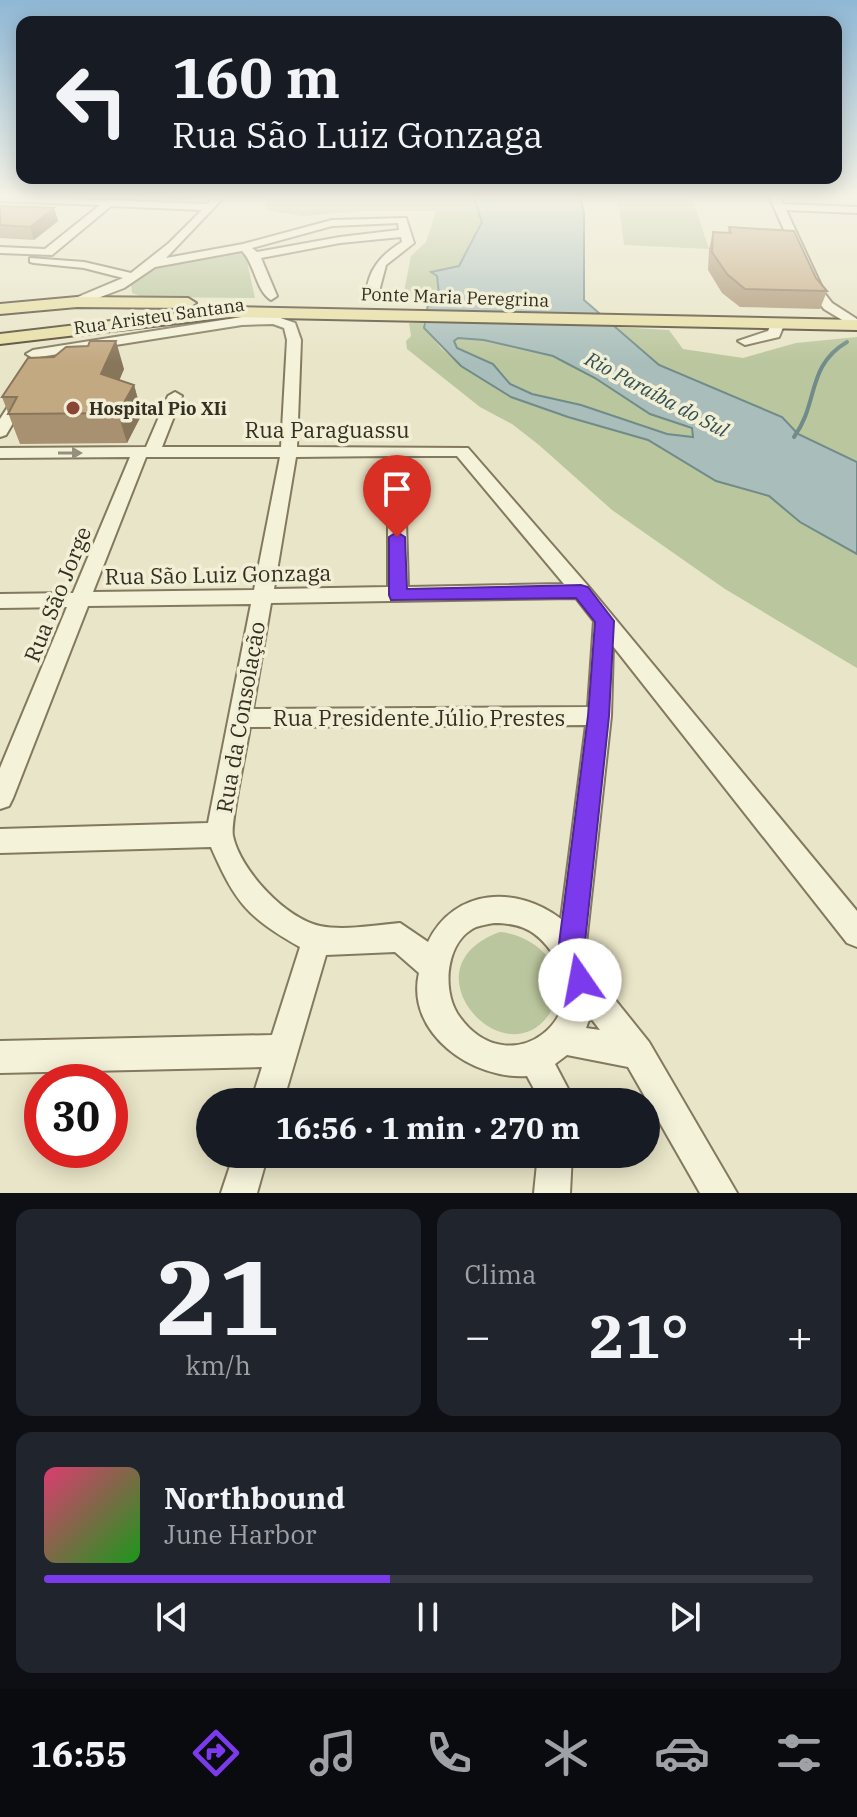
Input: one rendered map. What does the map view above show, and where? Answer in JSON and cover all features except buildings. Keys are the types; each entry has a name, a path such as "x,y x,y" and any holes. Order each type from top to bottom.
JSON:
{"main road":[{"path":"0,309 77,302 138,303 290,315"},
{"path":"35,305 5,324 2,339 53,335 98,336 144,318 147,309 138,303"},
{"name":"Ponte Maria Peregrina","path":"290,315 313,306 622,317"},
{"path":"130,325 230,312 290,315"},
{"name":"Ponte Maria Peregrina","path":"290,315 622,317 656,313 851,313"},
{"path":"622,317 777,325 857,325"}],"street":[{"path":"27,252 50,252"},
{"path":"77,302 110,292 167,252"},
{"path":"250,252 271,296"},
{"path":"151,264 256,252"},
{"path":"372,295 372,282 389,252"},
{"path":"800,252 819,295 851,313 857,325"},
{"path":"0,258 44,261 39,265 42,269 115,271 129,280"},
{"path":"129,280 123,291 138,303"},
{"name":"Rua Aristeu Santana","path":"33,368 98,336 275,320 290,315"},
{"name":"Rua da Consolação","path":"290,315 294,340 289,451 219,835 239,880 272,916 316,940 364,941 446,936"},
{"path":"745,341 774,334 777,325"},
{"path":"0,432 33,368 34,343 53,335"},
{"name":"Rua São Jorge","path":"0,798 80,601 175,396"},
{"path":"396,451 398,595"},
{"name":"Rua Paraguassu","path":"0,453 462,451 581,591"},
{"path":"581,591 857,933"},
{"name":"Rua São Luiz Gonzaga","path":"0,601 581,591"},
{"path":"604,621 599,716 576,966 577,1014 563,1039 535,1059 505,1063 471,1052 446,1028 433,995 433,965 446,936 466,918 494,909 521,911 550,926 576,966 638,1053 719,1193"},
{"name":"Rua Presidente Júlio Prestes","path":"240,718 599,716"},
{"path":"0,841 219,835"},
{"path":"400,937 433,965"},
{"path":"271,1088 316,940"},
{"path":"563,1039 638,1053"},
{"path":"0,1057 283,1051"},
{"path":"535,1059 551,1088"},
{"path":"239,1193 247,1168"},
{"path":"552,1193 554,1168"}],"green space":[{"path":"238,252 246,257 255,298 143,297 132,293 131,283 153,266"},
{"path":"416,252 466,252 459,266 432,272 437,276 438,289 428,304 402,302 411,256"},
{"path":"423,322 424,328 441,348 461,366 511,397 648,440 716,481 769,496 800,522 857,554 857,668 725,589 612,510 539,445 512,424 480,407 407,349 406,341 411,336 409,323"},
{"path":"615,327 669,330 683,349 743,358 796,343 857,337 857,462 798,434 782,417 659,365"},
{"path":"454,340 484,340 553,356 595,378 650,414 692,428 693,437 667,434 581,405 532,394 510,384 501,372 483,359 457,348"},
{"path":"500,932 538,947 555,968 558,994 553,1008 534,1029 512,1034 491,1028 472,1013 461,992 460,970 472,949"}],"water":[{"name":"Rio Paraíba do Sul","path":"466,252 584,252 584,300 659,365 782,417 798,434 857,462 857,554 800,522 769,496 716,481 648,440 511,397 461,366 424,328 428,304 439,294 437,276 431,272 459,266","holes":["458,338 484,340 553,356 595,378 650,414 692,428 693,437 667,434 581,405 532,394 510,384 493,364 457,348 454,341"]}],"waterway":[{"path":"794,437 802,424 825,362 847,342"}],"place":[{"name":"Hospital Pio XIi","path":"73,408"}],"route":[{"path":"397,537 398,595 581,591 604,621 599,716 571,952 580,980"}]}
